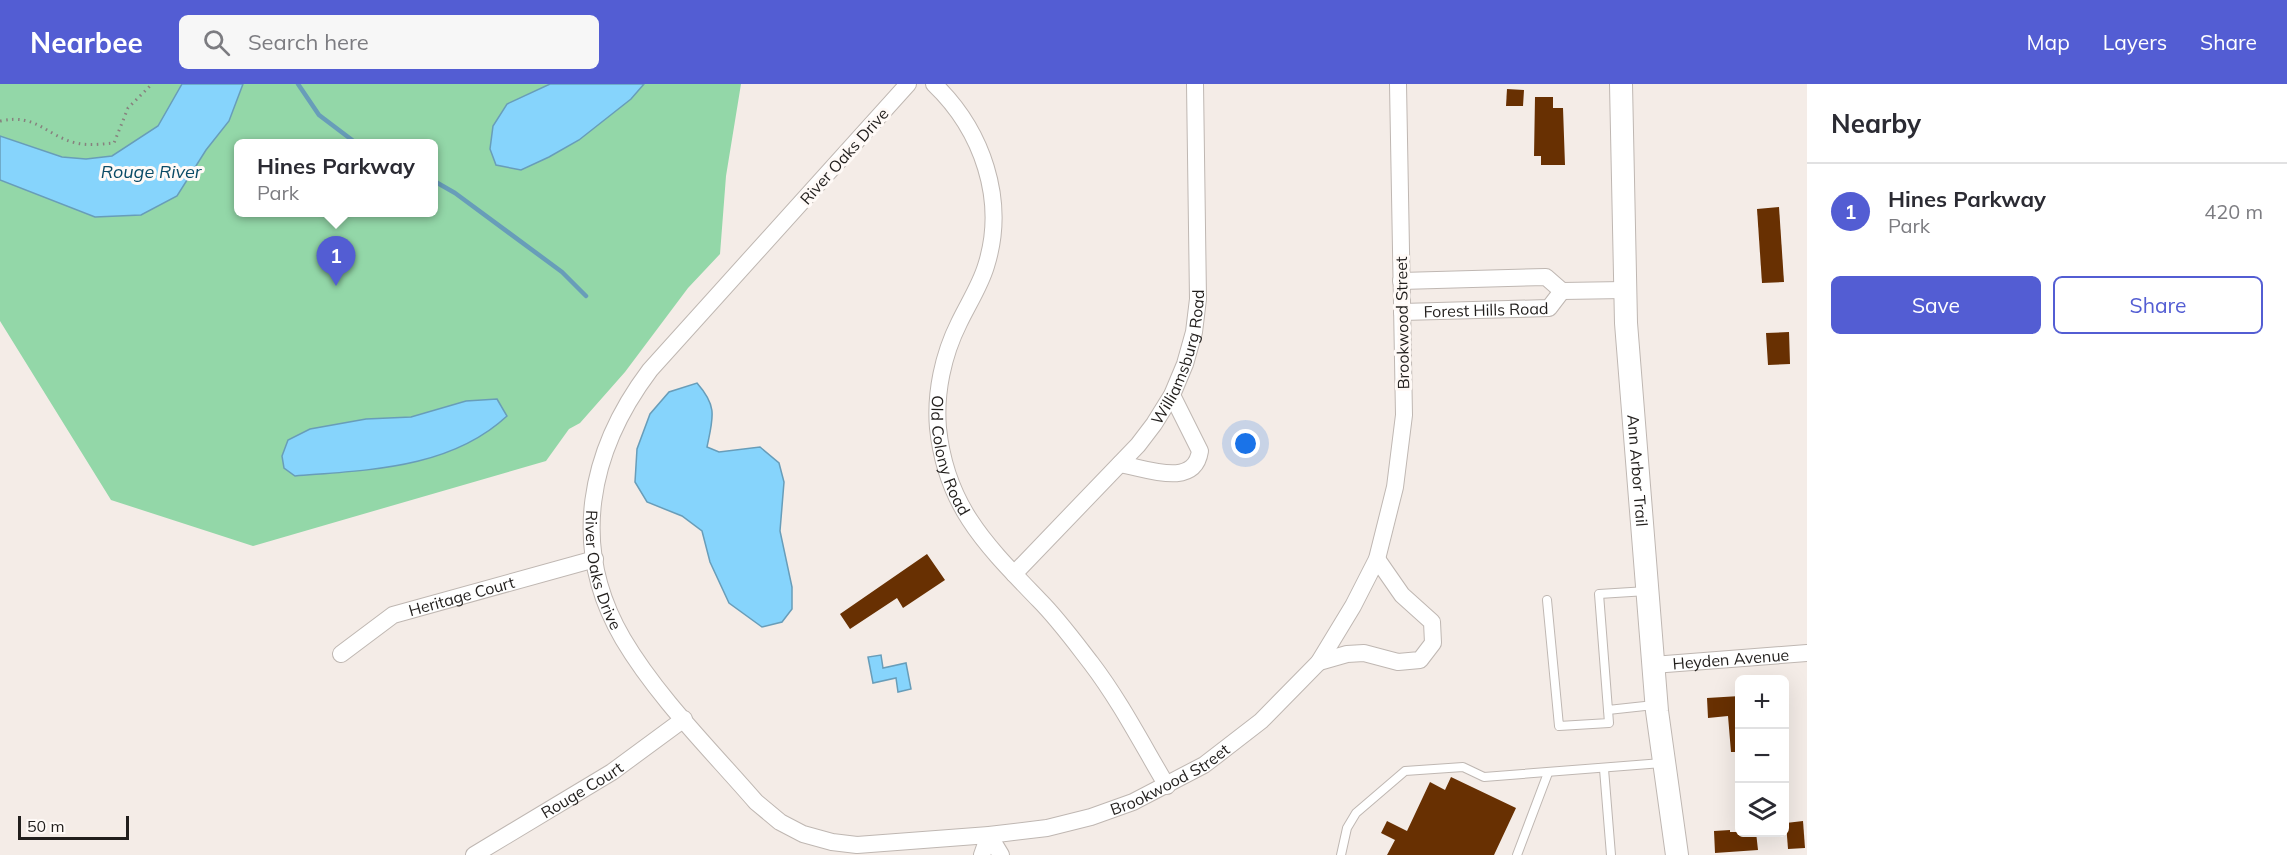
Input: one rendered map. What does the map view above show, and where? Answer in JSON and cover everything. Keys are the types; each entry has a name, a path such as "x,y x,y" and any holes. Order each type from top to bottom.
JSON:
{"street":[{"name":"River Oaks Drive","path":"908,84 650,370 631,396 610,435 597,476 592,519 595,559 602,593 622,638 642,669 756,802 780,822 803,834 832,842 857,845 989,835"},
{"name":"Old Colony Road","path":"934,84 956,107 981,151 990,183 993,217 986,266 958,324 942,372 938,408 941,450 952,490 969,522 1056,618 1092,664 1124,712 1167,786"},
{"name":"Williamsburg Road","path":"1014,574 1120,464 1154,424 1172,395 1185,364 1194,332 1198,299 1195,84"},
{"name":"Brookwood Street","path":"989,835 1047,828 1091,817 1167,786 1204,765 1241,738 1319,662 1353,606 1377,559 1395,487 1402,435 1398,84"},
{"name":"Ann Arbor Trail","path":"1621,84 1624,290 1656,704 1677,855"},
{"name":"Forest Hills Road","path":"1401,281 1546,278 1562,291 1624,290"},
{"name":"Forest Hills Road","path":"1402,312 1549,308 1562,291"},
{"path":"1120,464 1182,474 1192,470 1198,461 1200,451 1172,395"},
{"name":"Heritage Court","path":"341,654 393,615 595,559"},
{"name":"Brookwood Street","path":"1319,662 1347,654 1364,653 1398,662 1420,660 1433,643 1432,622 1402,595 1377,559"},
{"name":"Heyden Avenue","path":"1653,665 1807,653"},
{"name":"Rouge Court","path":"474,855 612,772 684,719"},
{"path":"982,855 989,835"},
{"path":"989,835 1001,855"}],"lane":[{"path":"1547,600 1559,726 1609,723 1599,594 1647,591"},
{"path":"1608,710 1656,704"},
{"path":"1341,855 1347,828 1356,813 1405,771 1463,767 1484,777 1604,769 1663,762"},
{"path":"1604,769 1611,855"},
{"path":"1517,855 1548,773"}],"path":[{"path":"0,121 21,119 44,126 76,144 114,142 128,108 152,84"}],"green space":[{"path":"0,84 741,84 726,176 720,254 688,288 625,372 580,423 569,429 546,461 253,546 111,500 0,321"}],"water":[{"name":"Rouge River","path":"182,84 243,84 229,121 206,150 177,196 141,215 95,217 0,180 0,136 62,157 86,159 112,156 158,126"},
{"path":"550,84 644,84 631,99 579,140 549,157 521,170 496,165 490,149 493,126 507,104"},
{"path":"697,383 704,391 711,406 712,420 707,447 719,452 760,447 779,463 784,482 780,531 792,587 792,609 782,622 762,627 729,603 710,562 702,531 682,516 647,502 635,482 637,449 650,414 669,392"},
{"path":"497,399 507,416 485,434 434,457 407,464 351,472 295,476 284,468 282,456 288,440 310,429 366,419 411,417 466,401"},
{"path":"881,655 883,668 906,663 911,689 898,692 896,678 873,683 868,657"}],"building":[{"path":"1507,89 1524,90 1523,106 1506,106"},
{"path":"1535,97 1553,97 1553,108 1563,108 1565,165 1541,165 1541,156 1534,156"},
{"path":"1779,207 1784,282 1762,283 1757,209"},
{"path":"1789,332 1790,364 1768,365 1766,333"},
{"path":"927,554 945,580 903,608 897,598 850,629 840,614"},
{"path":"1735,696 1735,752 1731,752 1728,716 1708,718 1707,698"},
{"path":"1451,777 1516,808 1494,855 1387,855 1395,840 1381,833 1387,821 1407,831 1430,782 1445,790"},
{"path":"1803,821 1805,848 1788,849 1789,823"},
{"path":"1730,830 1730,832 1735,832 1735,837 1757,837 1758,850 1715,853 1714,831"}],"waterway":[{"path":"298,84 319,115 351,139"},
{"path":"438,183 455,193 562,272 586,296"}],"place":[{"name":"Hines Parkway","path":"336,286"}]}
